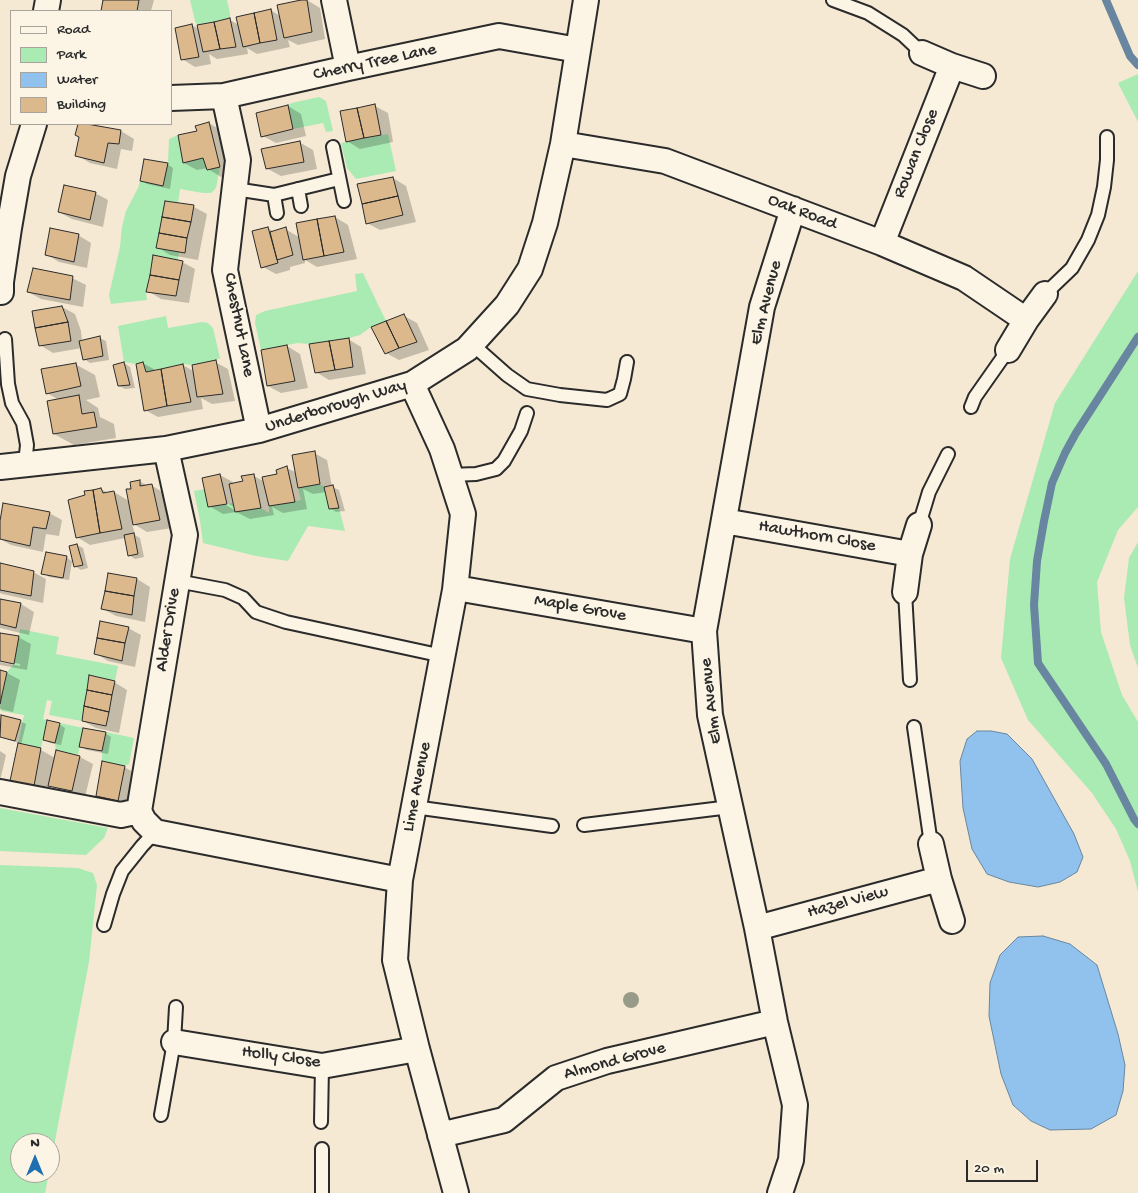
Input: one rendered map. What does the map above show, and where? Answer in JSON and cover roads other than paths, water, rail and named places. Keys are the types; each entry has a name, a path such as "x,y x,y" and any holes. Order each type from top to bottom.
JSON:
{"street":[{"path":"334,0 348,68"},
{"name":"Underborough Way","path":"0,467 166,449 259,430 412,384 467,349 507,305 530,269 546,223 563,144 586,0"},
{"name":"Cherry Tree Lane","path":"172,98 224,96 499,36 578,50"},
{"path":"922,53 952,66 983,76"},
{"name":"Rowan Close","path":"882,243 952,66"},
{"name":"Chestnut Lane","path":"224,96 238,160 225,270 259,430"},
{"path":"0,292 0,282 18,176 34,125"},
{"name":"Oak Road","path":"563,144 665,161 793,209 882,243 964,278 1026,320"},
{"name":"Elm Avenue","path":"780,1193 790,1160 796,1105 775,1022 757,928 710,715 704,631 762,307 793,209"},
{"path":"1008,350 1026,320 1045,294"},
{"name":"Lime Avenue","path":"412,384 442,449 463,514 456,588 400,880 395,960 456,1193"},
{"name":"Alder Drive","path":"139,811 185,535 166,449"},
{"name":"Hawthorn Close","path":"724,521 910,554"},
{"path":"905,592 910,554 919,525"},
{"name":"Maple Grove","path":"456,588 704,631"},
{"path":"0,792 121,815 139,811 144,822 155,832 400,880"},
{"path":"931,844 952,921"},
{"name":"Hazel View","path":"757,928 939,879"},
{"name":"Almond Grove","path":"440,1135 504,1120 556,1078 607,1061 775,1022"},
{"name":"Holly Close","path":"174,1042 322,1066 417,1049"}],"lane":[{"path":"833,0 868,14 882,22 903,35 922,53"},
{"path":"1045,294 1072,268 1088,240 1098,215 1104,187 1107,137"},
{"path":"333,147 344,200"},
{"path":"235,189 274,195 339,180"},
{"path":"298,189 301,206"},
{"path":"274,195 277,213"},
{"path":"5,339 8,384 12,402 23,423 27,445 25,464"},
{"path":"472,344 506,375 527,389 560,395 607,400 620,394 627,362"},
{"path":"971,407 975,397 1008,350"},
{"path":"450,475 476,474 496,469 504,462 521,431 527,413"},
{"path":"919,525 929,492 948,454"},
{"path":"177,581 225,590 243,598 256,612 286,622 442,656"},
{"path":"905,592 910,680"},
{"path":"914,727 931,844"},
{"path":"414,806 552,826"},
{"path":"584,825 730,806"},
{"path":"104,925 122,871 155,832"},
{"path":"161,1115 174,1042 176,1007"},
{"path":"321,1122 322,1066"},
{"path":"322,1149 322,1193"}],"water":[{"path":"977,731 1007,734 1032,759 1074,834 1083,857 1077,872 1060,882 1038,887 1009,882 987,874 972,849 963,808 960,761 967,739"},
{"path":"1043,936 1070,944 1097,965 1118,1034 1125,1065 1123,1091 1116,1115 1091,1129 1050,1130 1031,1121 1013,1105 1001,1074 989,1016 990,983 1000,955 1018,937"}],"waterway":[{"path":"1106,0 1130,56 1138,65"},
{"path":"1138,337 1076,433 1052,483 1037,561 1034,605 1038,663 1106,764 1138,824"}]}
